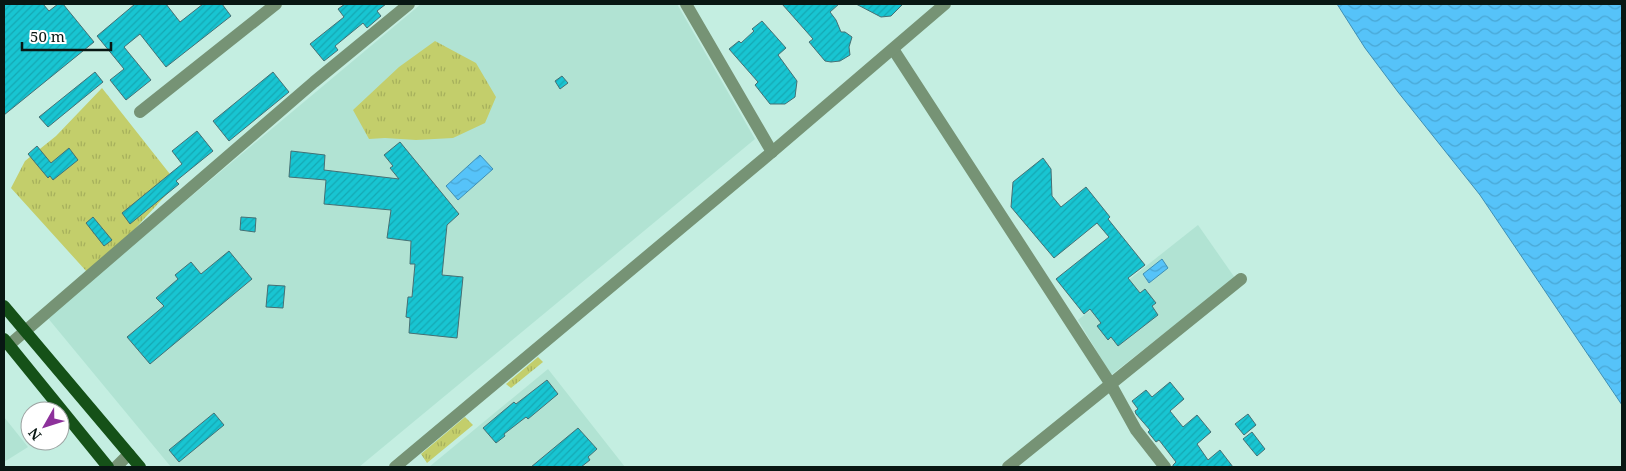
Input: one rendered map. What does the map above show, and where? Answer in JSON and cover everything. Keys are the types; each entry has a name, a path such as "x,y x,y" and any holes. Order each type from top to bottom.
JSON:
{"main road":[{"path":"4,306 140,467"},
{"path":"6,342 108,467"}],"street":[{"path":"140,112 276,4"},
{"path":"6,342 25,331 307,88 409,4"},
{"path":"686,4 772,152"},
{"path":"394,467 772,152 945,4"},
{"path":"893,49 1110,383 1136,430 1166,467"},
{"path":"1008,467 1241,278"},
{"path":"116,467 129,454"}],"shaded area":[{"path":"421,4 677,4 755,139 359,467 171,467 47,317"},
{"path":"1198,225 1235,278 1111,375 1078,320"},
{"path":"548,369 625,467 429,467"},
{"path":"4,417 20,437 20,451 22,451 4,462"}],"green space":[{"path":"435,41 476,63 496,97 485,123 453,138 416,140 369,139 353,110 399,67"},
{"path":"102,88 177,183 120,245 87,272 11,188 25,161 56,136"},
{"path":"538,357 543,362 511,388 506,384"},
{"path":"465,417 473,425 427,463 421,454"}],"water":[{"path":"1337,4 1622,4 1622,405 1480,195 1365,48"},
{"path":"480,155 493,169 458,200 446,186"},
{"path":"1162,259 1168,268 1149,283 1143,274"}],"building":[{"path":"4,4 43,4 49,11 58,4 63,4 94,42 4,115"},
{"path":"135,4 166,4 180,22 203,4 222,4 231,16 166,67 140,34 124,47 151,80 126,100 110,80 124,69 97,36"},
{"path":"345,4 386,4 377,11 381,16 367,28 363,23 335,46 338,50 324,61 310,44 344,17 338,9"},
{"path":"782,4 839,4 830,12 841,32 845,32 852,37 849,47 850,55 840,61 825,61 809,42 813,39"},
{"path":"856,4 903,4 891,16 881,17"},
{"path":"762,21 786,48 778,55 797,81 795,97 785,104 770,104 755,85 758,82 729,49 739,41 741,43 754,31 752,29"},
{"path":"95,72 103,82 48,127 39,117"},
{"path":"273,72 289,92 229,141 213,121"},
{"path":"562,76 568,83 560,89 555,81"},
{"path":"197,131 213,151 176,181 179,184 130,224 122,213 182,164 172,151"},
{"path":"400,142 459,214 447,225 442,275 463,277 457,338 409,333 410,318 406,317 408,297 412,297 415,264 410,264 411,241 387,238 391,210 324,204 326,180 289,177 291,151 325,155 324,170 399,179 390,168 393,166 384,155"},
{"path":"37,146 51,163 69,148 78,160 53,180 50,176 48,178 28,154"},
{"path":"1043,158 1051,169 1052,196 1061,207 1086,187 1110,217 1108,219 1145,265 1128,278 1140,293 1145,289 1156,303 1152,306 1158,315 1118,346 1111,337 1108,340 1097,326 1101,323 1090,309 1084,314 1056,279 1109,237 1097,223 1054,258 1011,207 1013,182"},
{"path":"93,217 112,240 104,246 86,223"},
{"path":"241,217 256,218 255,232 240,230"},
{"path":"229,251 252,279 150,364 127,337 164,306 156,298 178,279 175,275 191,262 201,274"},
{"path":"268,285 285,286 283,308 266,307"},
{"path":"547,380 558,394 528,419 526,417 504,434 505,436 496,443 483,428 514,402 516,404"},
{"path":"1170,382 1184,399 1170,411 1183,427 1197,415 1211,432 1197,444 1208,460 1220,450 1233,467 1173,467 1176,462 1159,440 1156,442 1148,432 1150,430 1136,414 1135,411 1138,409 1132,401 1146,390 1152,397"},
{"path":"214,413 224,425 179,462 169,450"},
{"path":"1248,414 1256,425 1244,435 1235,424"},
{"path":"578,428 597,449 588,457 590,460 581,467 531,467"},
{"path":"1252,432 1265,449 1257,456 1243,439"}]}
